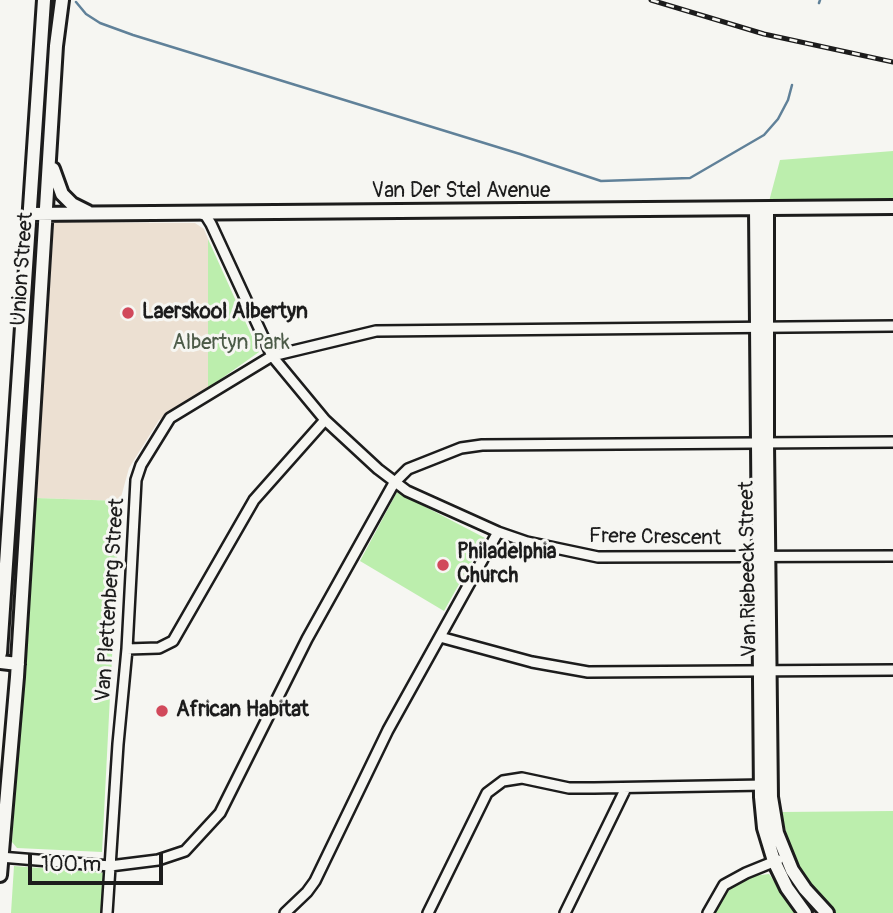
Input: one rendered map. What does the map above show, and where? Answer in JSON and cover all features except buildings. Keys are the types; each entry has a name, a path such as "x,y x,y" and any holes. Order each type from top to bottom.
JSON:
{"main road":[{"name":"Union Street","path":"0,653 44,0"},
{"name":"Union Street","path":"0,875 18,664 62,0"},
{"path":"50,152 55,180 62,194 72,204 91,213"},
{"name":"Van Der Stel Avenue","path":"29,214 893,207"},
{"name":"Van Riebeeck Street","path":"761,209 766,785 787,888 805,913"},
{"path":"13,457 31,457"},
{"path":"0,662 18,664"},
{"name":"Van Riebeeck Street","path":"780,859 827,913"}],"street":[{"name":"Frere Crescent","path":"197,212 206,216 211,224 272,356 326,420 394,483 428,501 498,532 536,544 598,557 893,556"},
{"name":"Van Plettenberg Street","path":"107,913 127,649 135,485 141,465 170,418 272,356 383,330 893,326"},
{"path":"127,649 159,648 173,641 254,500 326,420"},
{"path":"1,857 110,866 159,860 185,850 217,818 307,639 394,483 408,469 473,445 893,442"},
{"path":"285,913 315,881 388,730 498,532"},
{"path":"440,637 495,653 578,671 893,670"},
{"path":"428,913 487,793 509,778 522,778 569,788 766,785"},
{"path":"565,913 626,788"},
{"path":"708,913 724,885 780,859"}],"shaded area":[{"name":"Laerskool Albertyn","path":"54,222 195,223 204,229 208,239 208,388 159,420 129,468 120,501 36,498"}],"green space":[{"path":"893,151 893,207 767,209 780,160"},
{"name":"Albertyn Park","path":"208,239 259,352 208,388"},
{"path":"397,492 485,538 444,611 360,561"},
{"path":"36,498 120,501 102,852 17,848 12,842"},
{"path":"893,811 893,913 836,913 809,885 799,869 792,854 781,812"},
{"path":"14,866 105,873 102,913 11,913"},
{"path":"769,874 796,913 715,913 734,884 752,876"}],"waterway":[{"path":"76,2 86,14 100,23 133,35 601,181 690,178 764,135 778,119 792,85"}],"railway":[{"path":"651,0 764,34 893,62"}],"place":[{"name":"Laerskool Albertyn","path":"128,313"},
{"name":"Philadelphia Church","path":"443,565"},
{"name":"African Habitat","path":"162,711"}]}
